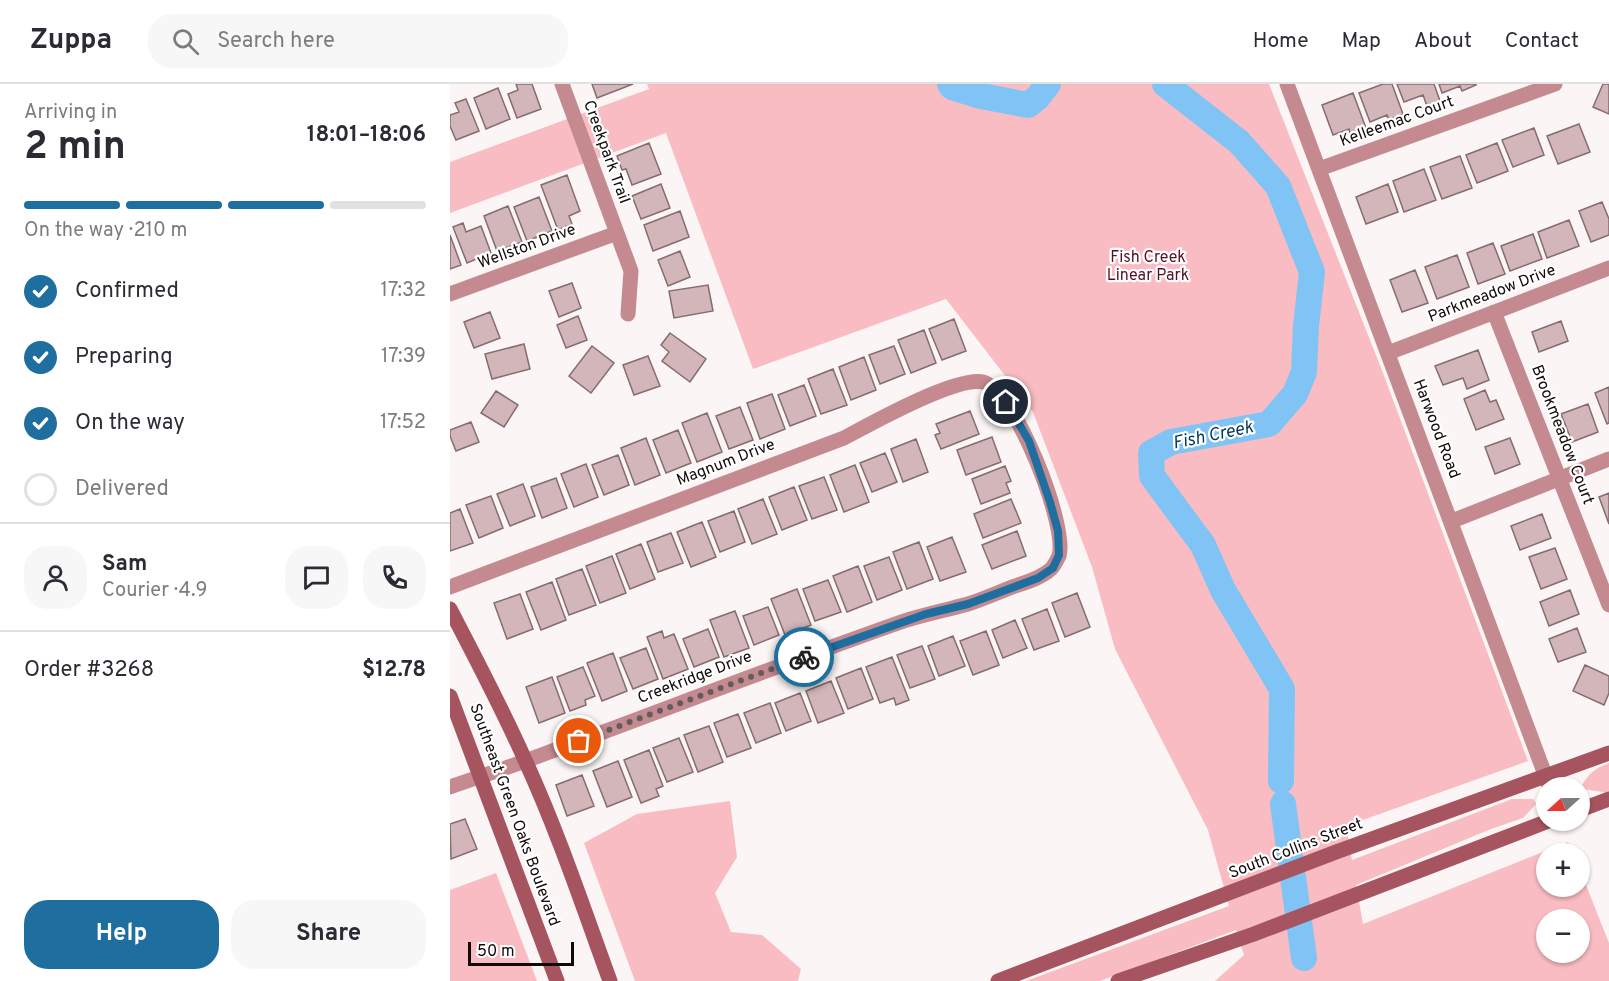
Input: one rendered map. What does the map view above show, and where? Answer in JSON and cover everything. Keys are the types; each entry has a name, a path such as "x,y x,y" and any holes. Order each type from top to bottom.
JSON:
{"main road":[{"name":"Southeast Green Oaks Boulevard","path":"450,609 490,684 526,761 566,859 610,981"},
{"name":"Southeast Green Oaks Boulevard","path":"450,696 557,981"},
{"name":"South Collins Street","path":"1559,777 1609,753"},
{"name":"South Collins Street","path":"998,981 1336,852 1536,786"},
{"path":"1590,806 1609,799"},
{"path":"1119,981 1254,934 1536,826"}],"street":[{"name":"Creekpark Trail","path":"562,84 631,271 627,314"},
{"name":"Harwood Road","path":"1287,84 1546,777"},
{"name":"Kelleemac Court","path":"1319,169 1555,84"},
{"name":"Wellston Drive","path":"450,294 617,233"},
{"name":"Parkmeadow Drive","path":"1388,353 1609,268"},
{"name":"Brookmeadow Court","path":"1494,312 1609,604"},
{"name":"Magnum Drive","path":"450,587 844,438 895,410 957,385 982,382 993,387 1006,402 1029,441 1058,531"},
{"path":"1452,521 1609,459"},
{"name":"Creekridge Drive","path":"450,787 526,761 819,651 926,614 968,604 1038,578 1053,568 1059,555 1058,531"}],"green space":[{"name":"Fish Creek Linear Park","path":"647,84 1269,84 1383,373 1528,761 1346,826 1352,860 1512,799 1533,799 1536,804 1523,818 1356,885 1363,924 1536,855 1536,897 1590,897 1590,895 1609,943 1609,981 1215,981 1244,955 1236,930 1100,981 1026,981 1229,906 1208,830 1115,649 1092,567 1033,412 946,299 753,369 666,133 450,213 450,162 649,89"},
{"path":"1609,763 1609,793 1590,790 1590,777 1588,777"},
{"path":"730,801 737,857 715,893 731,932 762,935 801,969 798,981 635,981 584,843 637,814"},
{"path":"496,873 537,981 450,981 450,890"}],"building":[{"path":"516,84 532,84 541,109 517,118 508,94 518,90"},
{"path":"592,84 633,84 597,98"},
{"path":"1383,84 1392,84 1403,114 1389,120 1387,115 1370,122 1359,93"},
{"path":"1397,84 1434,84 1440,101 1427,106 1423,95 1404,102"},
{"path":"1439,84 1476,85 1462,91 1460,86 1442,93"},
{"path":"1603,84 1609,84 1609,114 1593,107"},
{"path":"498,88 510,119 486,129 474,98"},
{"path":"1353,93 1366,128 1350,134 1349,129 1333,135 1322,105"},
{"path":"466,99 479,131 456,140 450,126 450,115 459,112 455,103"},
{"path":"1579,124 1590,152 1558,164 1547,136"},
{"path":"1534,128 1544,155 1513,167 1502,140"},
{"path":"649,143 661,174 632,185 626,169 622,170 617,156"},
{"path":"1497,143 1508,171 1477,183 1466,155"},
{"path":"1460,156 1472,188 1442,199 1430,167"},
{"path":"1424,169 1436,200 1404,212 1393,181"},
{"path":"567,175 580,211 569,216 572,224 558,230 541,185"},
{"path":"661,184 670,208 641,219 632,196"},
{"path":"1388,184 1398,212 1366,224 1356,197"},
{"path":"539,197 552,231 527,241 514,207"},
{"path":"1602,202 1609,219 1609,235 1591,242 1579,211"},
{"path":"508,206 522,242 497,251 484,216"},
{"path":"680,211 689,237 653,251 644,225"},
{"path":"1569,220 1579,246 1547,258 1538,232"},
{"path":"463,223 466,232 481,226 491,253 467,263 453,227"},
{"path":"1533,234 1542,259 1510,271 1501,246"},
{"path":"450,235 461,265 450,269"},
{"path":"1493,243 1505,274 1478,284 1467,253"},
{"path":"680,251 690,277 668,286 658,260"},
{"path":"1457,255 1469,287 1437,299 1425,267"},
{"path":"1415,270 1428,303 1402,312 1390,280"},
{"path":"572,283 581,308 559,317 549,291"},
{"path":"708,285 713,311 674,318 669,291"},
{"path":"490,312 500,338 474,348 464,322"},
{"path":"578,316 587,340 566,348 557,325"},
{"path":"954,319 966,351 942,360 929,329"},
{"path":"1561,321 1568,341 1539,352 1532,332"},
{"path":"924,330 936,363 911,373 898,340"},
{"path":"670,333 706,359 690,382 662,361 669,352 661,345"},
{"path":"524,344 530,369 492,379 485,354"},
{"path":"592,346 614,363 591,393 569,376"},
{"path":"894,346 905,374 880,384 869,355"},
{"path":"1478,350 1489,380 1467,389 1463,378 1443,385 1435,366"},
{"path":"648,356 660,386 634,395 623,365"},
{"path":"864,357 876,390 851,400 839,367"},
{"path":"833,369 847,405 821,414 808,379"},
{"path":"804,385 816,416 790,426 778,395"},
{"path":"1609,387 1609,423 1607,424 1595,393"},
{"path":"1485,390 1490,402 1496,400 1504,419 1476,430 1464,399"},
{"path":"496,391 518,405 504,427 481,413"},
{"path":"772,394 785,429 760,439 747,403"},
{"path":"1588,404 1598,432 1572,442 1561,414"},
{"path":"740,407 753,440 729,449 716,416"},
{"path":"970,411 979,434 941,449 935,435 940,433 936,424"},
{"path":"707,413 722,452 697,462 682,423"},
{"path":"471,422 479,442 456,451 450,430"},
{"path":"678,430 691,463 666,473 653,440"},
{"path":"992,437 1001,462 966,475 957,450"},
{"path":"646,438 660,475 635,485 621,448"},
{"path":"1510,438 1520,464 1495,474 1485,447"},
{"path":"916,439 928,472 903,482 891,449"},
{"path":"885,453 897,482 872,492 860,463"},
{"path":"618,455 629,485 604,495 592,465"},
{"path":"586,464 598,497 574,507 561,474"},
{"path":"855,465 869,502 844,512 830,475"},
{"path":"1005,466 1011,481 1006,483 1010,493 981,504 972,479"},
{"path":"824,477 837,510 812,519 799,486"},
{"path":"556,478 567,508 542,518 531,487"},
{"path":"523,484 535,516 510,526 497,494"},
{"path":"794,487 807,520 782,530 769,497"},
{"path":"1609,493 1609,524 1599,497"},
{"path":"491,496 503,528 479,538 466,505"},
{"path":"763,499 777,534 752,544 738,509"},
{"path":"1011,499 1021,523 983,538 974,514"},
{"path":"460,509 473,543 450,551 450,513"},
{"path":"734,511 745,542 720,552 708,521"},
{"path":"1542,514 1551,538 1520,550 1511,526"},
{"path":"702,522 716,557 691,567 677,532"},
{"path":"1017,531 1026,556 992,569 982,545"},
{"path":"671,533 683,563 658,572 647,542"},
{"path":"952,537 966,572 940,581 927,547"},
{"path":"919,542 933,579 907,589 893,552"},
{"path":"641,544 655,579 630,589 616,554"},
{"path":"1555,548 1567,579 1541,589 1529,557"},
{"path":"612,556 626,593 600,603 586,566"},
{"path":"889,557 902,590 877,600 864,566"},
{"path":"858,566 872,602 847,612 833,576"},
{"path":"582,569 596,605 569,615 556,579"},
{"path":"828,580 841,612 815,621 803,589"},
{"path":"552,582 566,620 541,630 526,592"},
{"path":"797,589 811,625 785,635 771,599"},
{"path":"1570,590 1579,614 1549,626 1540,602"},
{"path":"1077,593 1090,627 1065,637 1052,603"},
{"path":"520,594 533,629 507,639 494,603"},
{"path":"768,607 779,635 754,645 743,616"},
{"path":"1047,609 1059,641 1034,650 1022,619"},
{"path":"735,611 749,648 724,657 710,620"},
{"path":"1015,620 1027,648 1003,658 992,630"},
{"path":"1577,628 1586,652 1558,662 1549,639"},
{"path":"708,629 719,657 694,667 683,639"},
{"path":"662,631 664,638 674,634 688,669 663,679 647,637"},
{"path":"986,631 999,665 973,675 960,641"},
{"path":"953,636 965,666 939,676 928,646"},
{"path":"922,646 935,679 910,688 897,655"},
{"path":"646,648 658,679 633,689 620,658"},
{"path":"613,653 627,691 602,701 587,663"},
{"path":"892,657 909,700 896,705 894,698 880,703 866,667"},
{"path":"1585,665 1609,676 1609,693 1604,705 1573,691"},
{"path":"583,667 595,696 585,700 586,705 570,711 557,677"},
{"path":"861,668 873,699 848,709 836,678"},
{"path":"552,677 565,713 539,723 526,687"},
{"path":"831,681 844,713 818,723 806,691"},
{"path":"800,693 811,721 786,731 775,703"},
{"path":"770,703 781,733 756,743 744,713"},
{"path":"738,714 751,748 727,757 714,723"},
{"path":"709,726 723,762 698,772 684,735"},
{"path":"679,738 693,772 667,782 653,748"},
{"path":"649,750 663,786 656,789 659,796 641,803 624,760"},
{"path":"618,761 632,797 607,807 593,771"},
{"path":"582,775 594,806 567,816 556,785"},
{"path":"465,819 477,849 451,859 450,824"}],"waterway":[{"name":"Fish Creek","path":"950,84 952,87 981,96 1028,105 1048,84"},
{"name":"Fish Creek","path":"1165,84 1239,142 1278,186 1312,272 1304,372 1295,394 1269,424 1171,442 1151,453 1152,476 1203,545 1223,590 1282,689 1281,781"},
{"name":"Fish Creek","path":"1283,804 1304,958"}],"way so far":[{"path":"579,741 804,657"}],"route":[{"path":"804,657 926,614 968,604 1038,578 1053,568 1059,555 1058,531 1050,502 1029,441 1006,402"}]}
